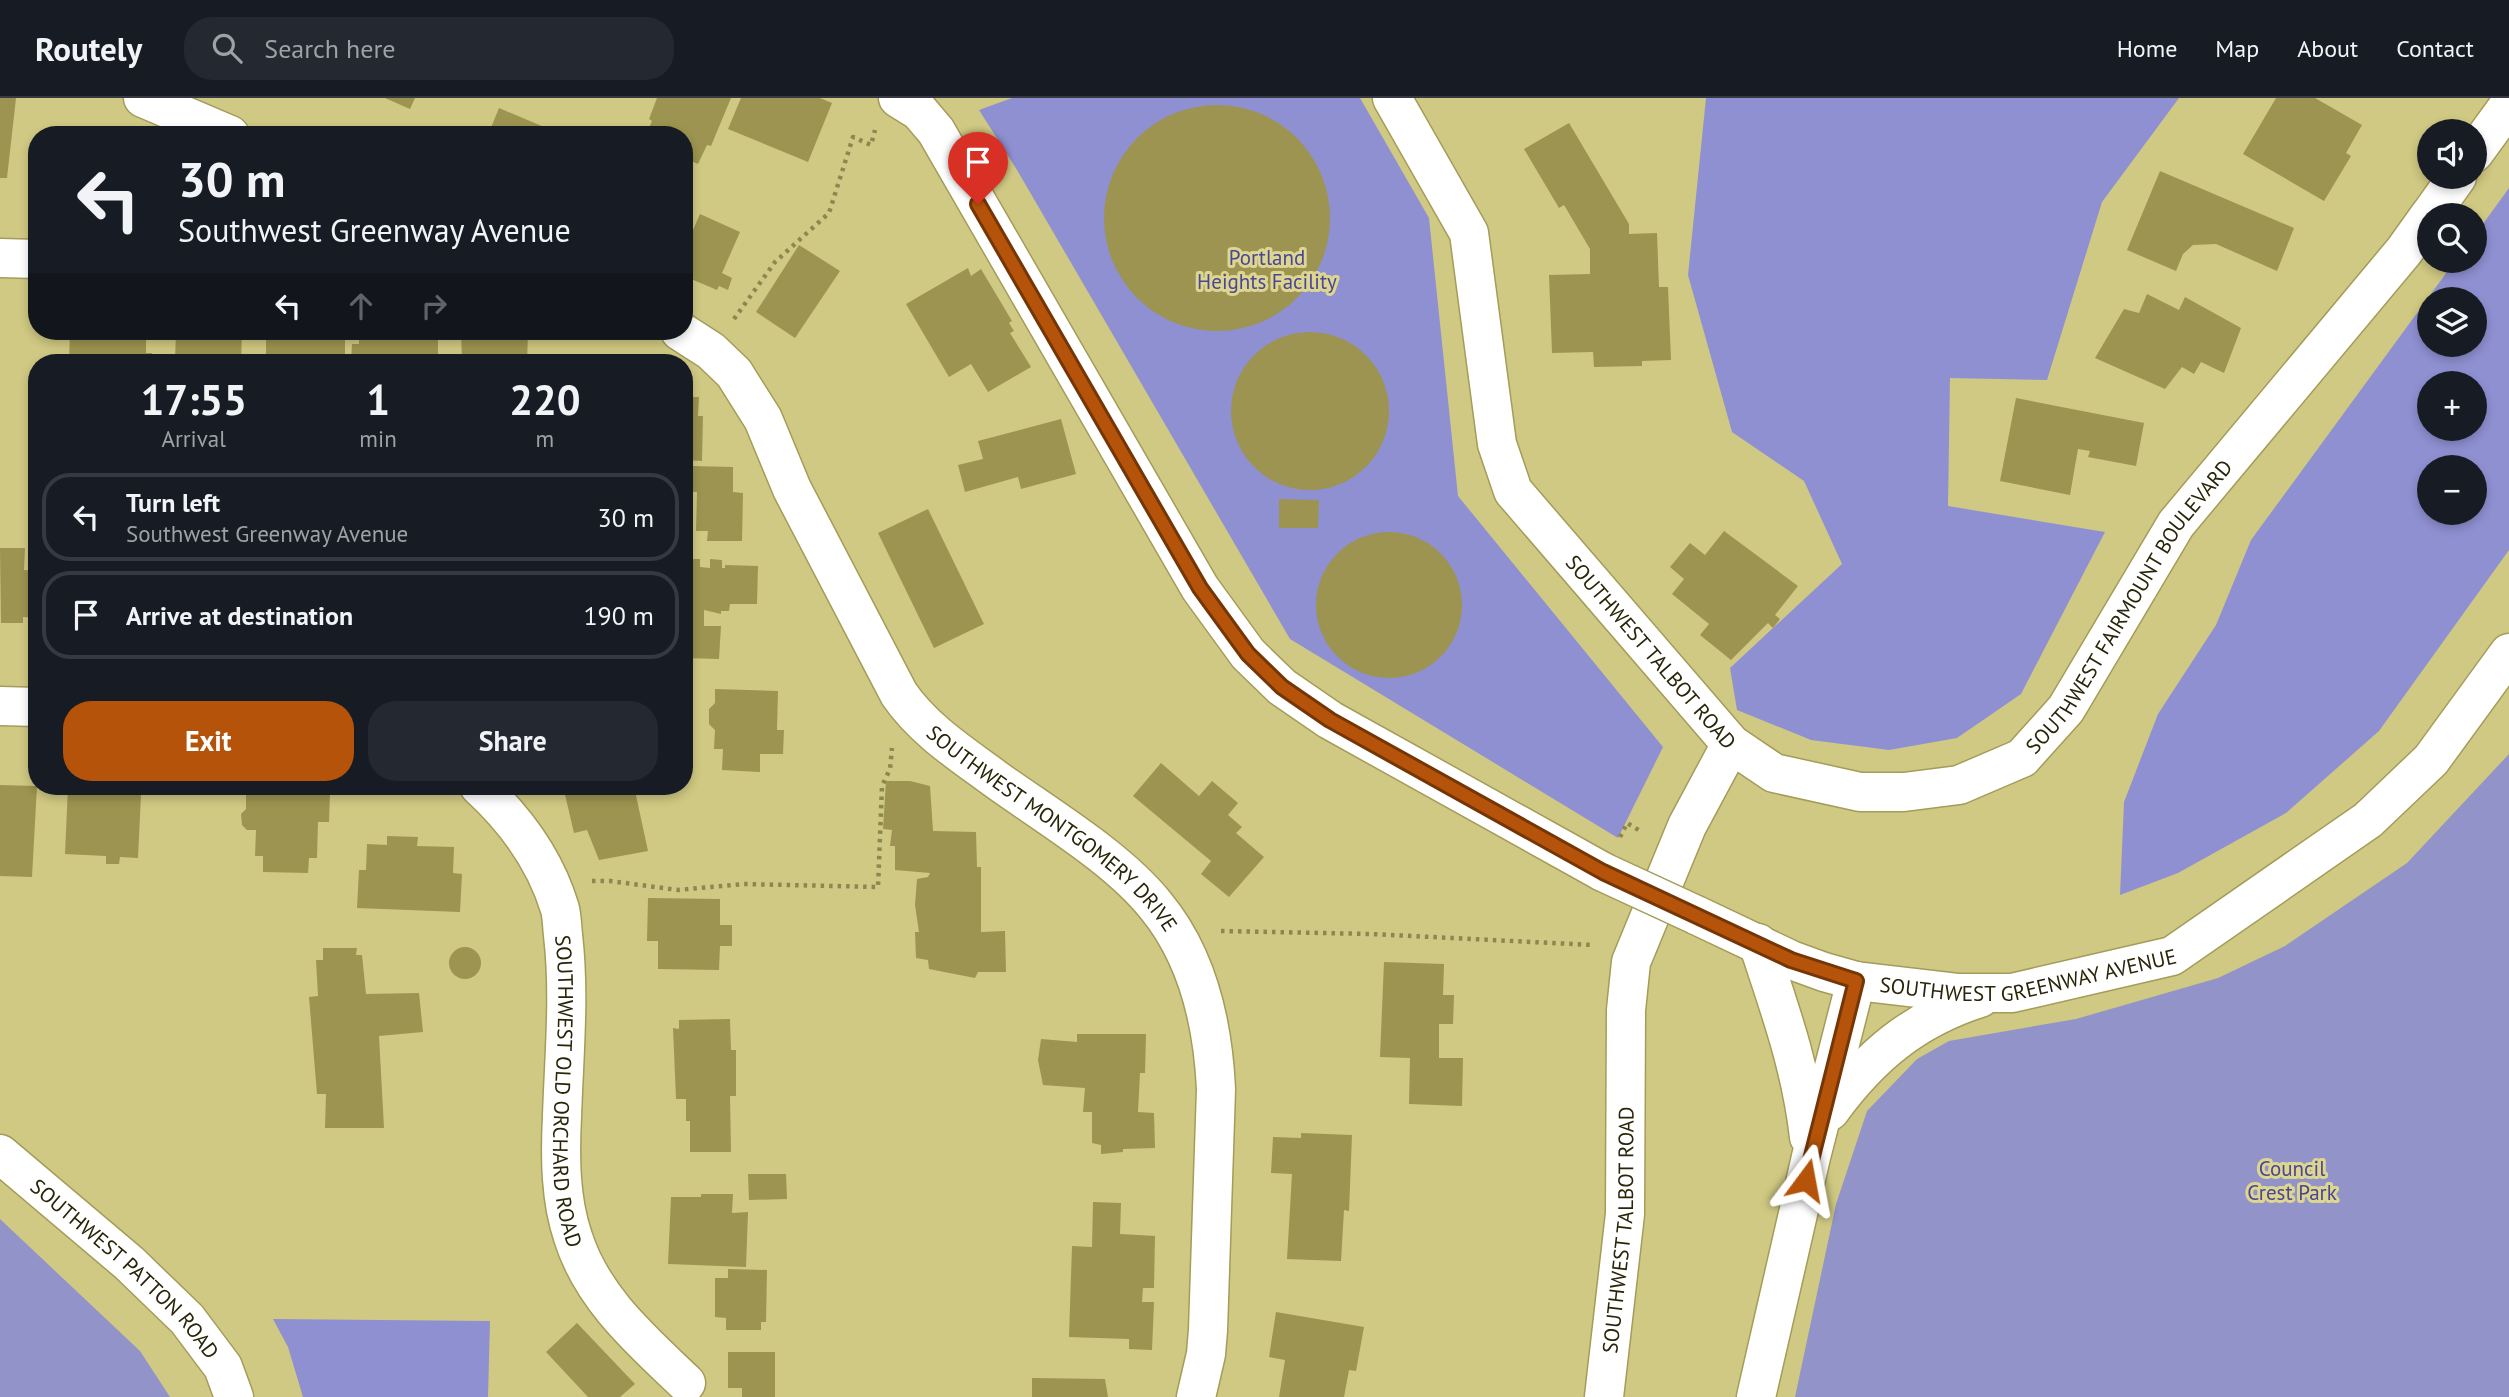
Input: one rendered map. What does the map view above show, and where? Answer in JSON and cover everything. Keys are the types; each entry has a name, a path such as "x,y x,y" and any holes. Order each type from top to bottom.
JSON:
{"street":[{"path":"143,98 209,126"},
{"name":"SOUTHWEST TALBOT ROAD","path":"1392,98 1469,233 1497,444 1513,491 1731,744 1687,826 1631,962 1626,1010 1625,1214 1604,1397"},
{"path":"2487,135 2509,105"},
{"name":"SOUTHWEST GREENWAY AVENUE","path":"887,110 919,111 936,131 1200,588 1248,654 1282,687 1330,720 1611,856 1696,915 1809,967 1856,981 1948,992 1993,994 2012,993 2172,956 2368,820 2431,760 2509,653"},
{"name":"SOUTHWEST FAIRMOUNT BOULEVARD","path":"1731,744 1774,773 1860,792 1904,792 1959,785 2022,758 2066,709 2176,524 2417,233"},
{"path":"0,258 28,258"},
{"name":"SOUTHWEST MONTGOMERY DRIVE","path":"696,341 734,373 763,419 792,489 899,694 912,712 958,752 1113,864 1156,906 1179,941 1196,980 1215,1056 1208,1330 1206,1354 1196,1397"},
{"path":"0,706 28,707"},
{"name":"SOUTHWEST OLD ORCHARD ROAD","path":"489,795 503,807 527,839 541,862 561,912 568,967 561,1135 566,1213 573,1240 589,1274 609,1304 627,1326 686,1383"},
{"path":"1758,943 1794,1051 1815,1142"},
{"path":"1756,1397 1815,1142 1856,981"},
{"path":"1815,1142 1850,1084 1869,1063 1903,1035 1946,1011 1993,994"},
{"name":"SOUTHWEST PATTON ROAD","path":"0,1154 129,1263 187,1319 223,1367 234,1397"}],"path":[{"path":"696,341 775,262 829,213 853,137 871,145 887,110"},
{"path":"553,890 590,881 678,890 744,884 878,887 882,786 890,769 894,735 912,712"},
{"path":"1611,856 1627,823 1643,833 1648,822"},
{"path":"1179,941 1213,931 1371,934 1635,947"}],"green space":[{"name":"Portland Heights Facility","path":"1012,98 1360,98 1429,218 1458,496 1663,747 1618,838 1290,639 1017,170 979,110"},
{"path":"1706,98 2179,98 2102,202 2047,380 1950,378 1948,506 2105,532 2021,694 1957,738 1889,750 1811,740 1737,710 1730,668 1842,564 1804,481 1732,432 1688,275"},
{"path":"2509,188 2509,550 2379,731 2286,813 2178,873 2120,895 2124,802 2158,714 2216,625 2251,540 2417,313 2417,357 2487,357 2487,287 2436,287 2446,273 2487,273 2487,218"},
{"name":"Council Crest Park","path":"2509,754 2509,1397 1795,1397 1836,1204 1867,1111 1917,1059 1949,1041 2076,1019 2218,978 2285,946 2407,863"},
{"path":"0,1219 140,1351 170,1397 0,1397"},
{"path":"273,1319 490,1321 488,1397 303,1397 288,1347"}],"building":[{"path":"0,98 16,98 7,178 0,178"},
{"path":"385,98 415,98 410,109"},
{"path":"657,98 731,98 711,146 707,145 698,164 693,162 693,126 650,126 652,121 649,119"},
{"path":"741,98 820,98 832,103 808,162 728,129"},
{"path":"2276,98 2315,98 2362,125 2346,153 2351,156 2324,201 2243,154"},
{"path":"1206,105 1228,105 1260,113 1297,138 1322,175 1330,218 1322,261 1297,298 1260,323 1228,331 1206,331 1164,318 1130,290 1112,261 1104,229 1104,207 1117,165 1145,131 1174,113"},
{"path":"499,108 542,126 492,126"},
{"path":"1569,123 1629,224 1629,234 1657,233 1659,287 1668,287 1671,360 1642,361 1642,366 1594,367 1593,352 1552,353 1549,275 1590,274 1590,249 1564,205 1559,208 1524,149"},
{"path":"2160,171 2294,228 2277,271 2216,244 2193,245 2183,254 2176,271 2127,250"},
{"path":"700,214 740,232 722,273 732,278 728,290 719,286 717,290 693,280 693,230"},
{"path":"799,245 840,271 795,338 756,312"},
{"path":"968,268 971,276 981,269 1012,321 1009,323 1014,331 1010,333 1031,367 988,392 971,364 949,377 906,304"},
{"path":"2147,294 2179,310 2185,297 2241,328 2224,373 2201,362 2194,374 2182,367 2165,389 2095,358 2124,309 2139,313"},
{"path":"1310,332 1340,338 1366,355 1383,381 1389,411 1383,441 1366,467 1340,484 1310,490 1280,484 1254,467 1237,441 1231,411 1237,381 1254,355 1280,338"},
{"path":"70,340 146,340 146,353 152,353 152,354 69,354"},
{"path":"176,340 242,340 241,354 175,354"},
{"path":"266,340 345,340 345,354 266,354"},
{"path":"359,340 438,340 438,354 351,354 352,344 359,344"},
{"path":"461,340 528,340 527,354 462,354"},
{"path":"693,397 699,397 698,416 703,416 702,461 693,460"},
{"path":"2016,398 2144,423 2136,466 2088,457 2090,451 2078,449 2070,495 2000,481"},
{"path":"1061,419 1076,474 1021,489 1018,477 965,492 958,465 983,459 978,441"},
{"path":"693,466 733,467 733,492 743,493 742,541 707,541 708,531 696,531 697,492 693,492"},
{"path":"1279,499 1319,500 1318,528 1279,528"},
{"path":"928,509 984,624 934,648 878,533"},
{"path":"1724,531 1798,586 1775,615 1780,619 1773,628 1768,623 1731,660 1700,635 1709,624 1672,594 1684,579 1670,567 1690,543 1705,555"},
{"path":"1389,532 1417,538 1440,554 1456,577 1462,605 1456,633 1440,656 1417,672 1389,678 1361,672 1338,656 1322,633 1316,605 1322,577 1338,554 1361,538"},
{"path":"0,548 25,548 28,617 23,617 23,623 1,623"},
{"path":"693,559 700,559 700,567 710,568 710,559 722,560 722,568 725,568 725,565 758,566 757,604 730,604 729,611 721,611 721,614 704,610 704,626 721,626 719,659 693,658"},
{"path":"715,689 778,691 777,730 784,730 783,754 760,754 760,772 722,770 723,749 714,749 715,730 709,724 709,709 715,703"},
{"path":"1161,763 1199,796 1212,781 1238,803 1228,815 1242,827 1236,833 1264,857 1229,897 1201,874 1211,861 1133,796"},
{"path":"886,781 910,781 930,786 933,831 976,832 977,867 981,867 981,932 1005,931 1006,972 978,972 975,978 929,969 928,960 916,958 915,932 919,932 915,905 917,879 928,877 930,873 895,870 895,846 890,846 892,830 883,829"},
{"path":"0,785 28,786 28,795 37,795 32,877 0,876"},
{"path":"68,795 141,795 138,858 120,857 119,864 106,864 106,856 65,854"},
{"path":"246,795 330,795 329,822 318,822 317,858 309,858 308,873 263,872 263,856 255,856 256,830 247,830 242,825 241,814 246,809"},
{"path":"565,795 636,795 648,851 599,860 587,830 574,833"},
{"path":"387,836 418,837 417,846 454,847 453,873 462,874 460,912 357,908 359,870 366,870 367,844 387,845"},
{"path":"648,898 720,899 720,925 732,925 732,946 720,946 719,970 658,969 658,941 647,941"},
{"path":"465,947 476,952 481,963 476,974 465,979 454,974 449,963 454,952"},
{"path":"323,948 357,948 356,955 362,955 366,994 419,993 423,1032 379,1036 384,1128 325,1128 326,1094 317,1094 309,997 318,996 316,960 323,960"},
{"path":"1384,962 1444,964 1443,995 1454,995 1453,1024 1439,1024 1439,1058 1463,1058 1462,1106 1409,1104 1410,1058 1380,1057"},
{"path":"730,1019 731,1050 736,1050 736,1096 730,1096 731,1152 690,1152 690,1121 686,1121 686,1099 676,1099 673,1028 679,1029 679,1020"},
{"path":"1077,1034 1146,1034 1145,1073 1140,1073 1138,1112 1154,1113 1155,1148 1123,1149 1123,1152 1101,1154 1101,1145 1092,1143 1092,1112 1083,1112 1085,1088 1043,1085 1038,1060 1041,1039 1077,1042"},
{"path":"1301,1133 1352,1135 1349,1211 1344,1210 1341,1261 1287,1259 1292,1174 1271,1173 1273,1137 1301,1138"},
{"path":"748,1174 786,1174 787,1199 749,1200"},
{"path":"701,1194 733,1194 732,1213 748,1212 746,1267 668,1264 671,1197 701,1197"},
{"path":"1093,1202 1121,1203 1120,1234 1155,1236 1154,1288 1143,1288 1142,1302 1154,1302 1152,1350 1129,1349 1129,1339 1069,1337 1072,1246 1092,1247"},
{"path":"728,1269 767,1270 766,1322 761,1322 761,1330 726,1330 726,1318 715,1317 715,1278 728,1278"},
{"path":"1276,1312 1364,1327 1356,1371 1349,1370 1344,1397 1279,1397 1285,1360 1269,1357"},
{"path":"577,1323 635,1384 620,1397 588,1397 546,1352"},
{"path":"728,1352 775,1352 775,1397 742,1397 742,1388 728,1388"},
{"path":"1032,1378 1105,1379 1108,1397 1032,1397"}],"route":[{"path":"978,204 1200,588 1248,654 1282,687 1330,720 1603,872 1791,960 1856,981 1806,1180"}]}
